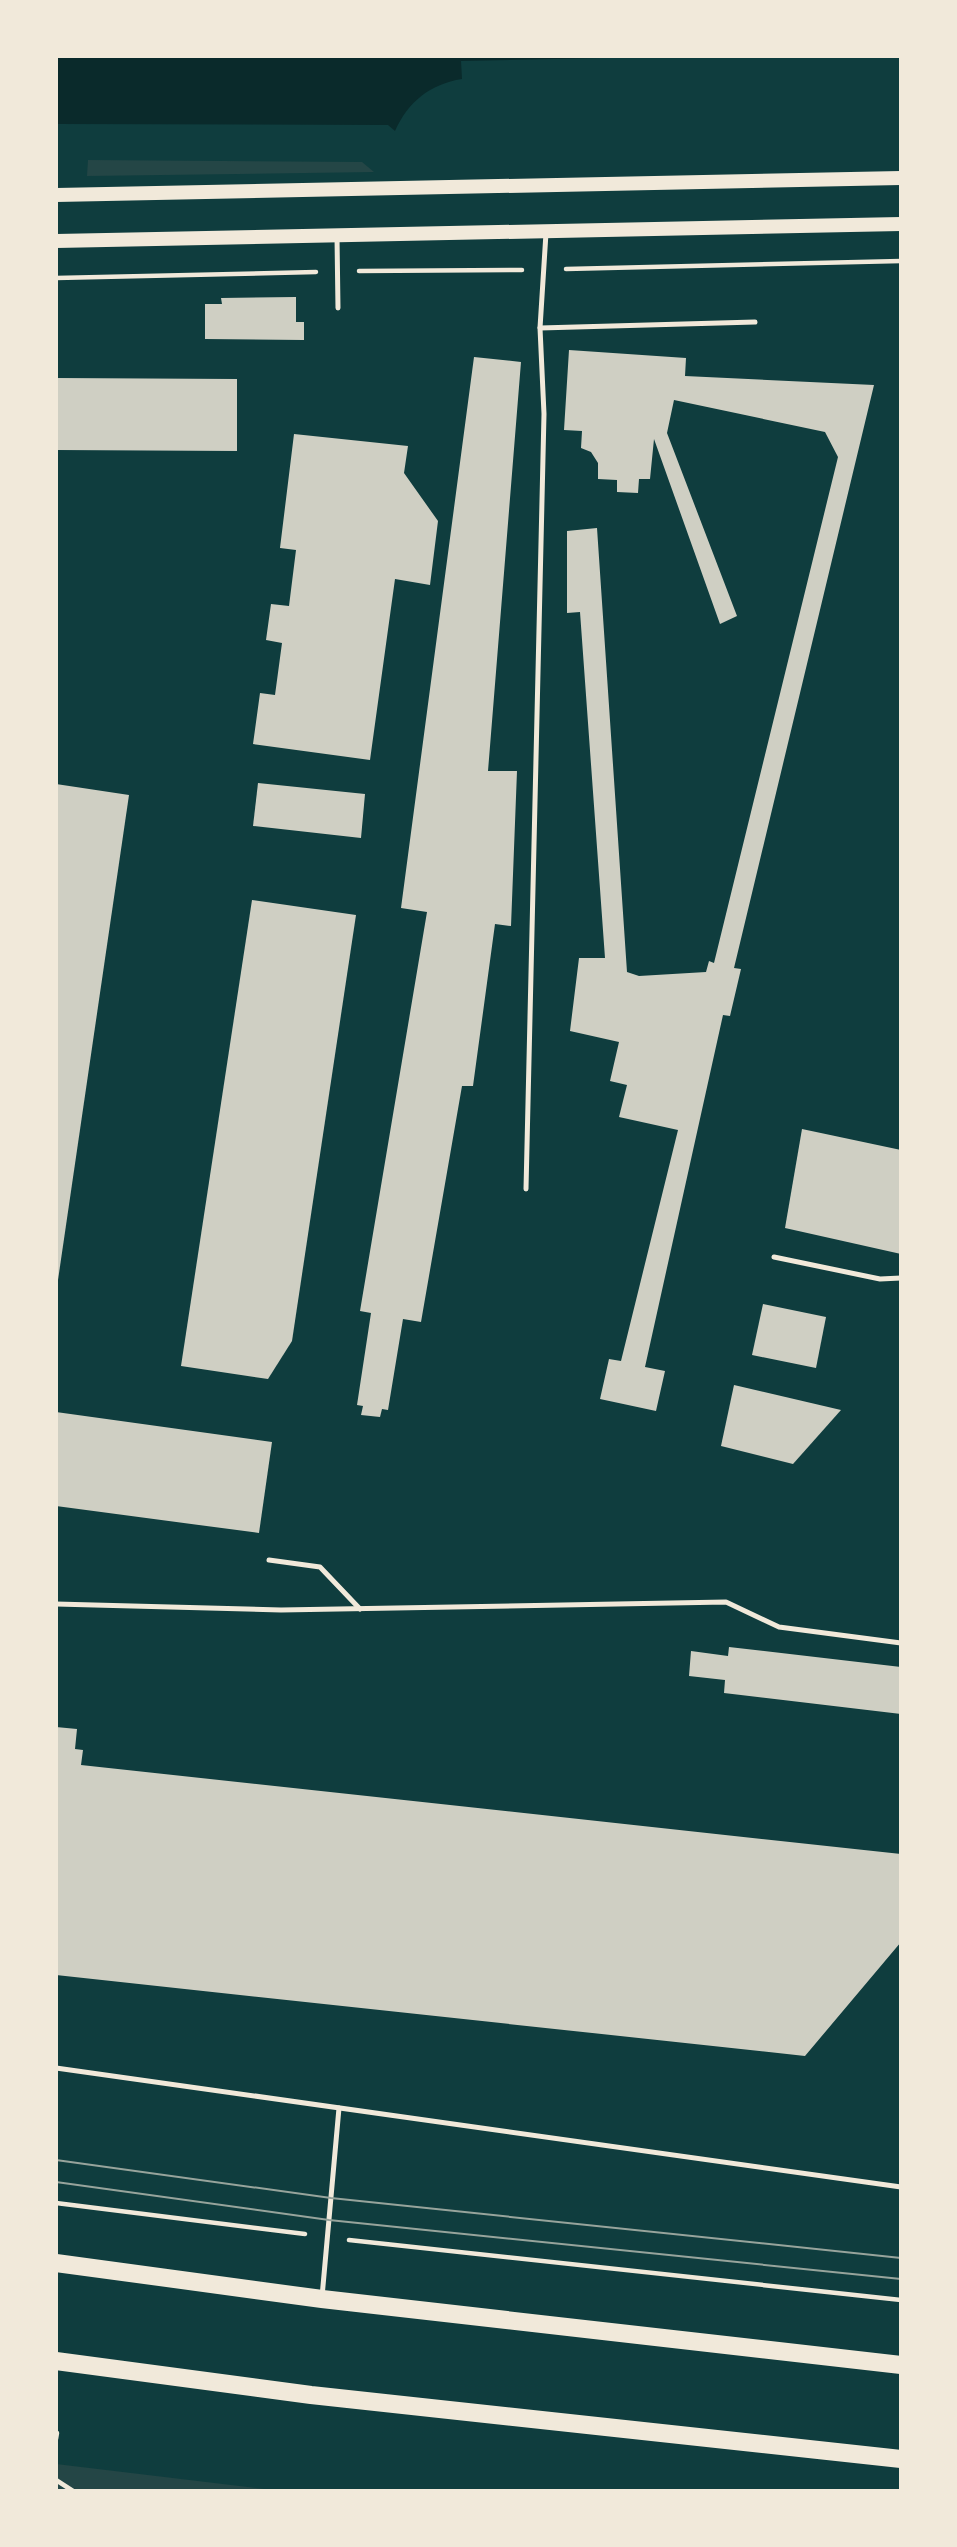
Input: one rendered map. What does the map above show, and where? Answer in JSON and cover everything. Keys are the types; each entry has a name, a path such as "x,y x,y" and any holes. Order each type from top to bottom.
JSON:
{"main road":[{"path":"56,195 901,178"},
{"path":"56,241 901,224"},
{"path":"56,2263 322,2299 901,2365"},
{"path":"56,2361 311,2395 901,2459"}],"lane":[{"path":"526,1189 544,414 540,328 546,230"},
{"path":"337,234 338,308"},
{"path":"540,328 755,322"},
{"path":"774,1256 880,1279 901,1278"},
{"path":"269,1560 320,1567 359,1609"},
{"path":"56,1604 281,1610 726,1602 779,1626 901,1643"},
{"path":"56,2068 901,2187"},
{"path":"322,2299 339,2108"}],"path":[{"path":"56,278 901,261"},
{"path":"56,2203 328,2237 901,2300"},
{"path":"56,2480 72,2491"}],"shaded area":[{"path":"56,56 691,56 461,61 462,79 440,85 421,96 406,111 395,131 388,125 56,124"},
{"path":"88,160 362,162 374,172 87,176"},
{"path":"56,2464 280,2491 56,2491"}],"building":[{"path":"296,297 296,322 304,322 304,340 205,339 205,304 222,304 221,298"},
{"path":"569,350 686,358 685,376 874,385 734,968 741,969 730,1016 723,1015 645,1367 665,1371 656,1411 600,1399 609,1359 621,1361 678,1130 619,1117 627,1085 610,1081 619,1042 570,1031 579,958 605,958 580,612 567,613 567,531 597,528 627,972 639,976 706,972 709,961 714,963 838,457 825,432 674,400 667,433 737,616 720,624 654,439 650,479 639,479 638,493 617,492 617,480 598,479 598,463 591,452 581,448 582,431 564,430"},
{"path":"474,357 521,362 488,771 517,771 511,926 495,924 473,1086 462,1086 421,1322 403,1319 388,1410 382,1409 380,1417 361,1415 363,1406 357,1405 371,1313 360,1311 427,912 401,908"},
{"path":"56,378 237,379 237,451 56,450"},
{"path":"294,434 408,446 404,473 438,521 430,585 395,579 370,760 253,744 260,693 275,695 282,643 266,640 271,604 289,606 296,550 280,548"},
{"path":"258,783 365,794 361,838 253,826"},
{"path":"56,784 129,795 58,1280 56,1280"},
{"path":"252,900 356,915 292,1341 268,1379 181,1366"},
{"path":"802,1129 901,1150 901,1254 785,1228"},
{"path":"763,1304 826,1317 816,1368 752,1355"},
{"path":"734,1385 841,1410 793,1464 721,1446"},
{"path":"56,1412 272,1442 259,1533 56,1506"},
{"path":"729,1647 901,1667 901,1714 724,1693 725,1680 689,1676 691,1651 728,1656"},
{"path":"56,1727 77,1729 75,1749 83,1750 81,1765 901,1854 901,1942 805,2056 56,1975"}],"tram line":[{"path":"56,2160 331,2198 901,2258"},
{"path":"56,2182 329,2220 901,2279"}]}
